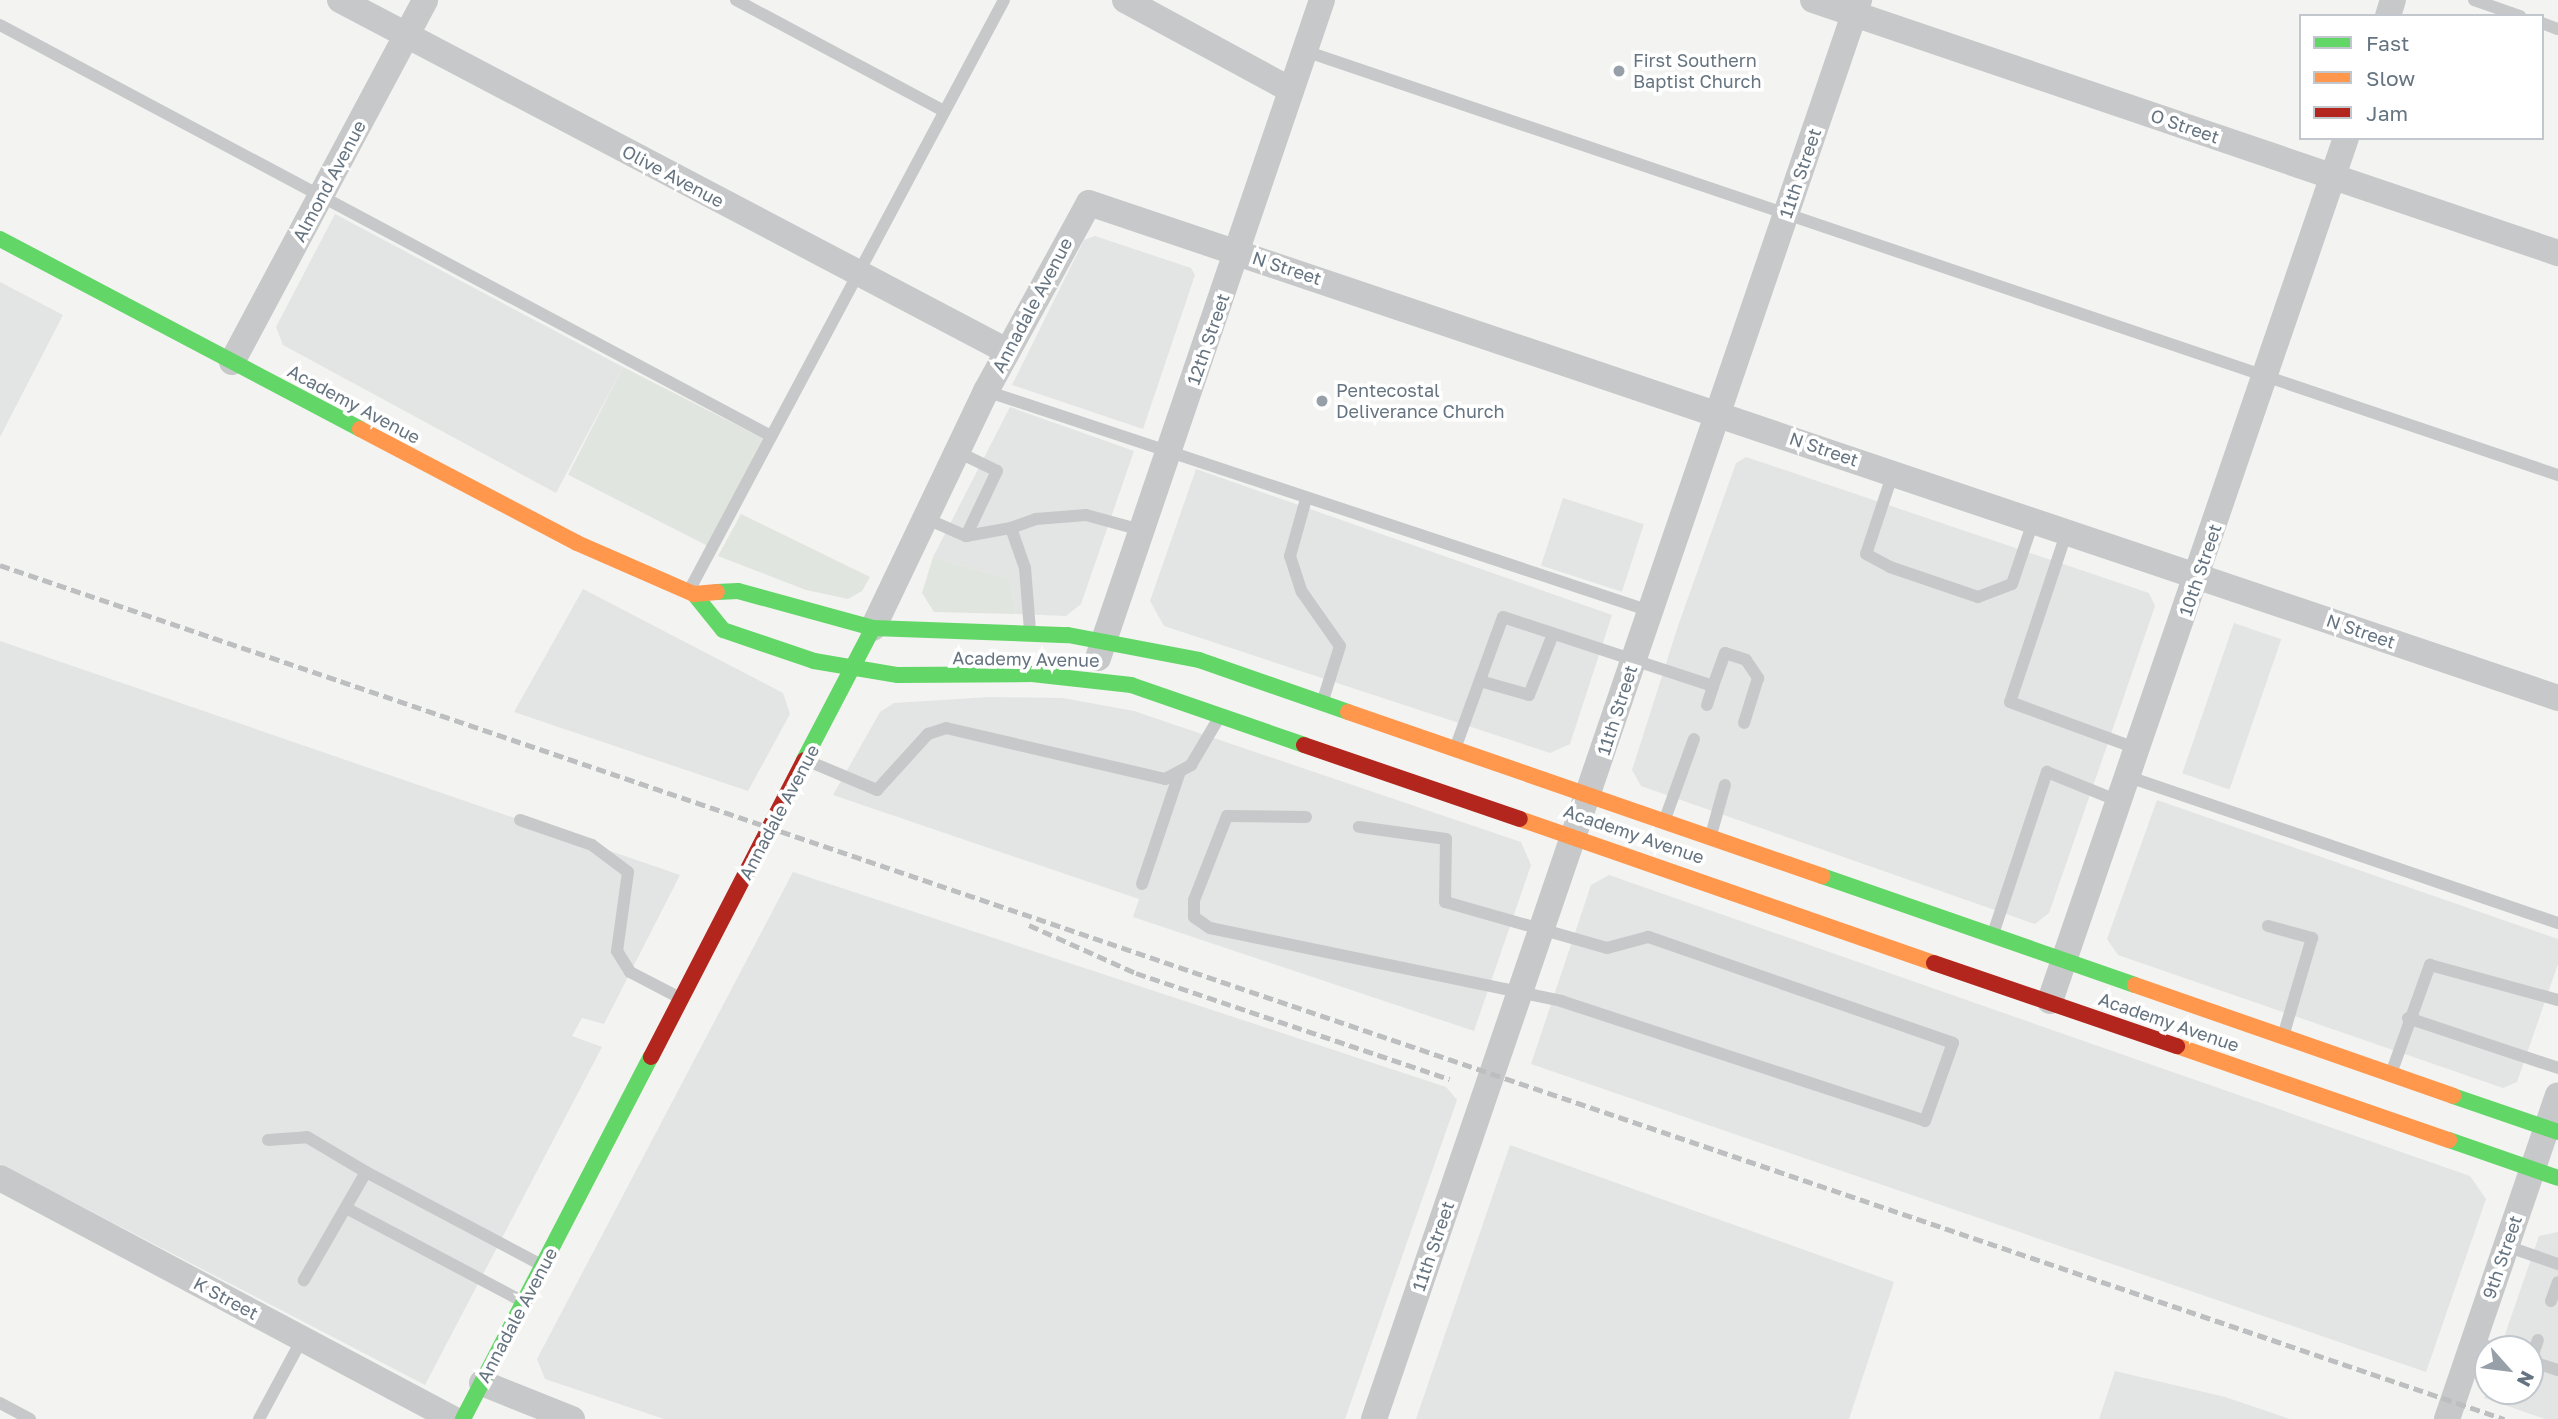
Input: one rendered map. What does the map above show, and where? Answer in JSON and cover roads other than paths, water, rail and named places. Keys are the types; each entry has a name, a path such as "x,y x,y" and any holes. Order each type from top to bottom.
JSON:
{"main road":[{"name":"Academy Avenue","path":"0,239 577,543 691,593 723,630 853,669 1092,678 1220,714 2558,1178"},
{"name":"Academy Avenue","path":"691,593 738,591 873,628 1104,638 1199,660 2552,1130"},
{"name":"Annadale Avenue","path":"463,1419 873,628"},
{"path":"1220,714 1241,702"},
{"path":"1303,716 1326,723 1373,720"}],"street":[{"name":"Olive Avenue","path":"340,0 1007,351"},
{"name":"Almond Avenue","path":"232,362 425,0"},
{"path":"1125,0 1291,90"},
{"name":"12th Street","path":"1092,678 1322,0"},
{"name":"O Street","path":"1813,0 1856,7 2558,253"},
{"name":"11th Street","path":"1374,1419 1856,7"},
{"name":"10th Street","path":"2050,1001 2130,777 2345,140"},
{"name":"N Street","path":"1089,203 1718,412 2066,534 2558,698"},
{"name":"Annadale Avenue","path":"873,628 960,453 986,391 1089,203"},
{"name":"9th Street","path":"2486,1335 2506,1246 2533,1168 2552,1130 2558,1095"},
{"name":"K Street","path":"0,1178 453,1419"},
{"name":"9th Street","path":"2447,1419 2474,1365"},
{"path":"482,1383 572,1419"}],"lane":[{"path":"736,0 944,111"},
{"path":"691,593 771,436 1004,0"},
{"path":"2474,0 2514,14"},
{"path":"0,25 320,200 771,436"},
{"path":"1305,51 2558,475"},
{"path":"986,391 1650,611"},
{"path":"960,453 997,471 966,536"},
{"path":"1893,473 1866,554 1890,567 1978,597 2012,584 2033,522"},
{"path":"1306,499 1290,556 1301,592 1340,646 1321,704"},
{"path":"927,519 966,536 1086,515 1142,530"},
{"path":"1011,528 1024,568 1031,633"},
{"path":"2066,534 2011,702 2138,749"},
{"path":"1455,748 1503,617 1713,686"},
{"path":"1480,681 1529,695 1553,634"},
{"path":"1707,705 1725,653 1756,668 1744,723"},
{"path":"806,760 877,790 928,734 946,729 1165,779 1180,771 1200,754 1220,714"},
{"path":"1663,822 1694,739"},
{"path":"1142,884 1180,771"},
{"path":"1993,934 2046,772 2121,803"},
{"path":"2130,777 2558,923"},
{"path":"1710,838 1725,785"},
{"path":"1306,817 1227,816 1194,900 1194,917 1210,928 1522,991 1926,1121 1953,1043 1648,937 1607,948 1445,902 1446,839 1359,827"},
{"path":"520,820 592,845 628,872 617,951 631,972 681,998"},
{"path":"2268,926 2312,938 2283,1037"},
{"path":"2391,1075 2408,1018 2430,965 2558,1000"},
{"path":"2408,1018 2558,1068"},
{"path":"268,1140 307,1137 543,1266"},
{"path":"304,1280 366,1171"},
{"path":"346,1208 524,1302"},
{"path":"2506,1246 2558,1264"},
{"path":"2552,1301 2558,1282"},
{"path":"259,1419 302,1339"},
{"path":"2556,1369 2558,1355"},
{"path":"0,1403 30,1419"}],"railway":[{"path":"0,565 2504,1419"},
{"path":"1029,925 1136,973 1450,1079"}],"place":[{"name":"First Southern Baptist Church","path":"1619,71"},
{"name":"Pentecostal Deliverance Church","path":"1322,401"}]}
